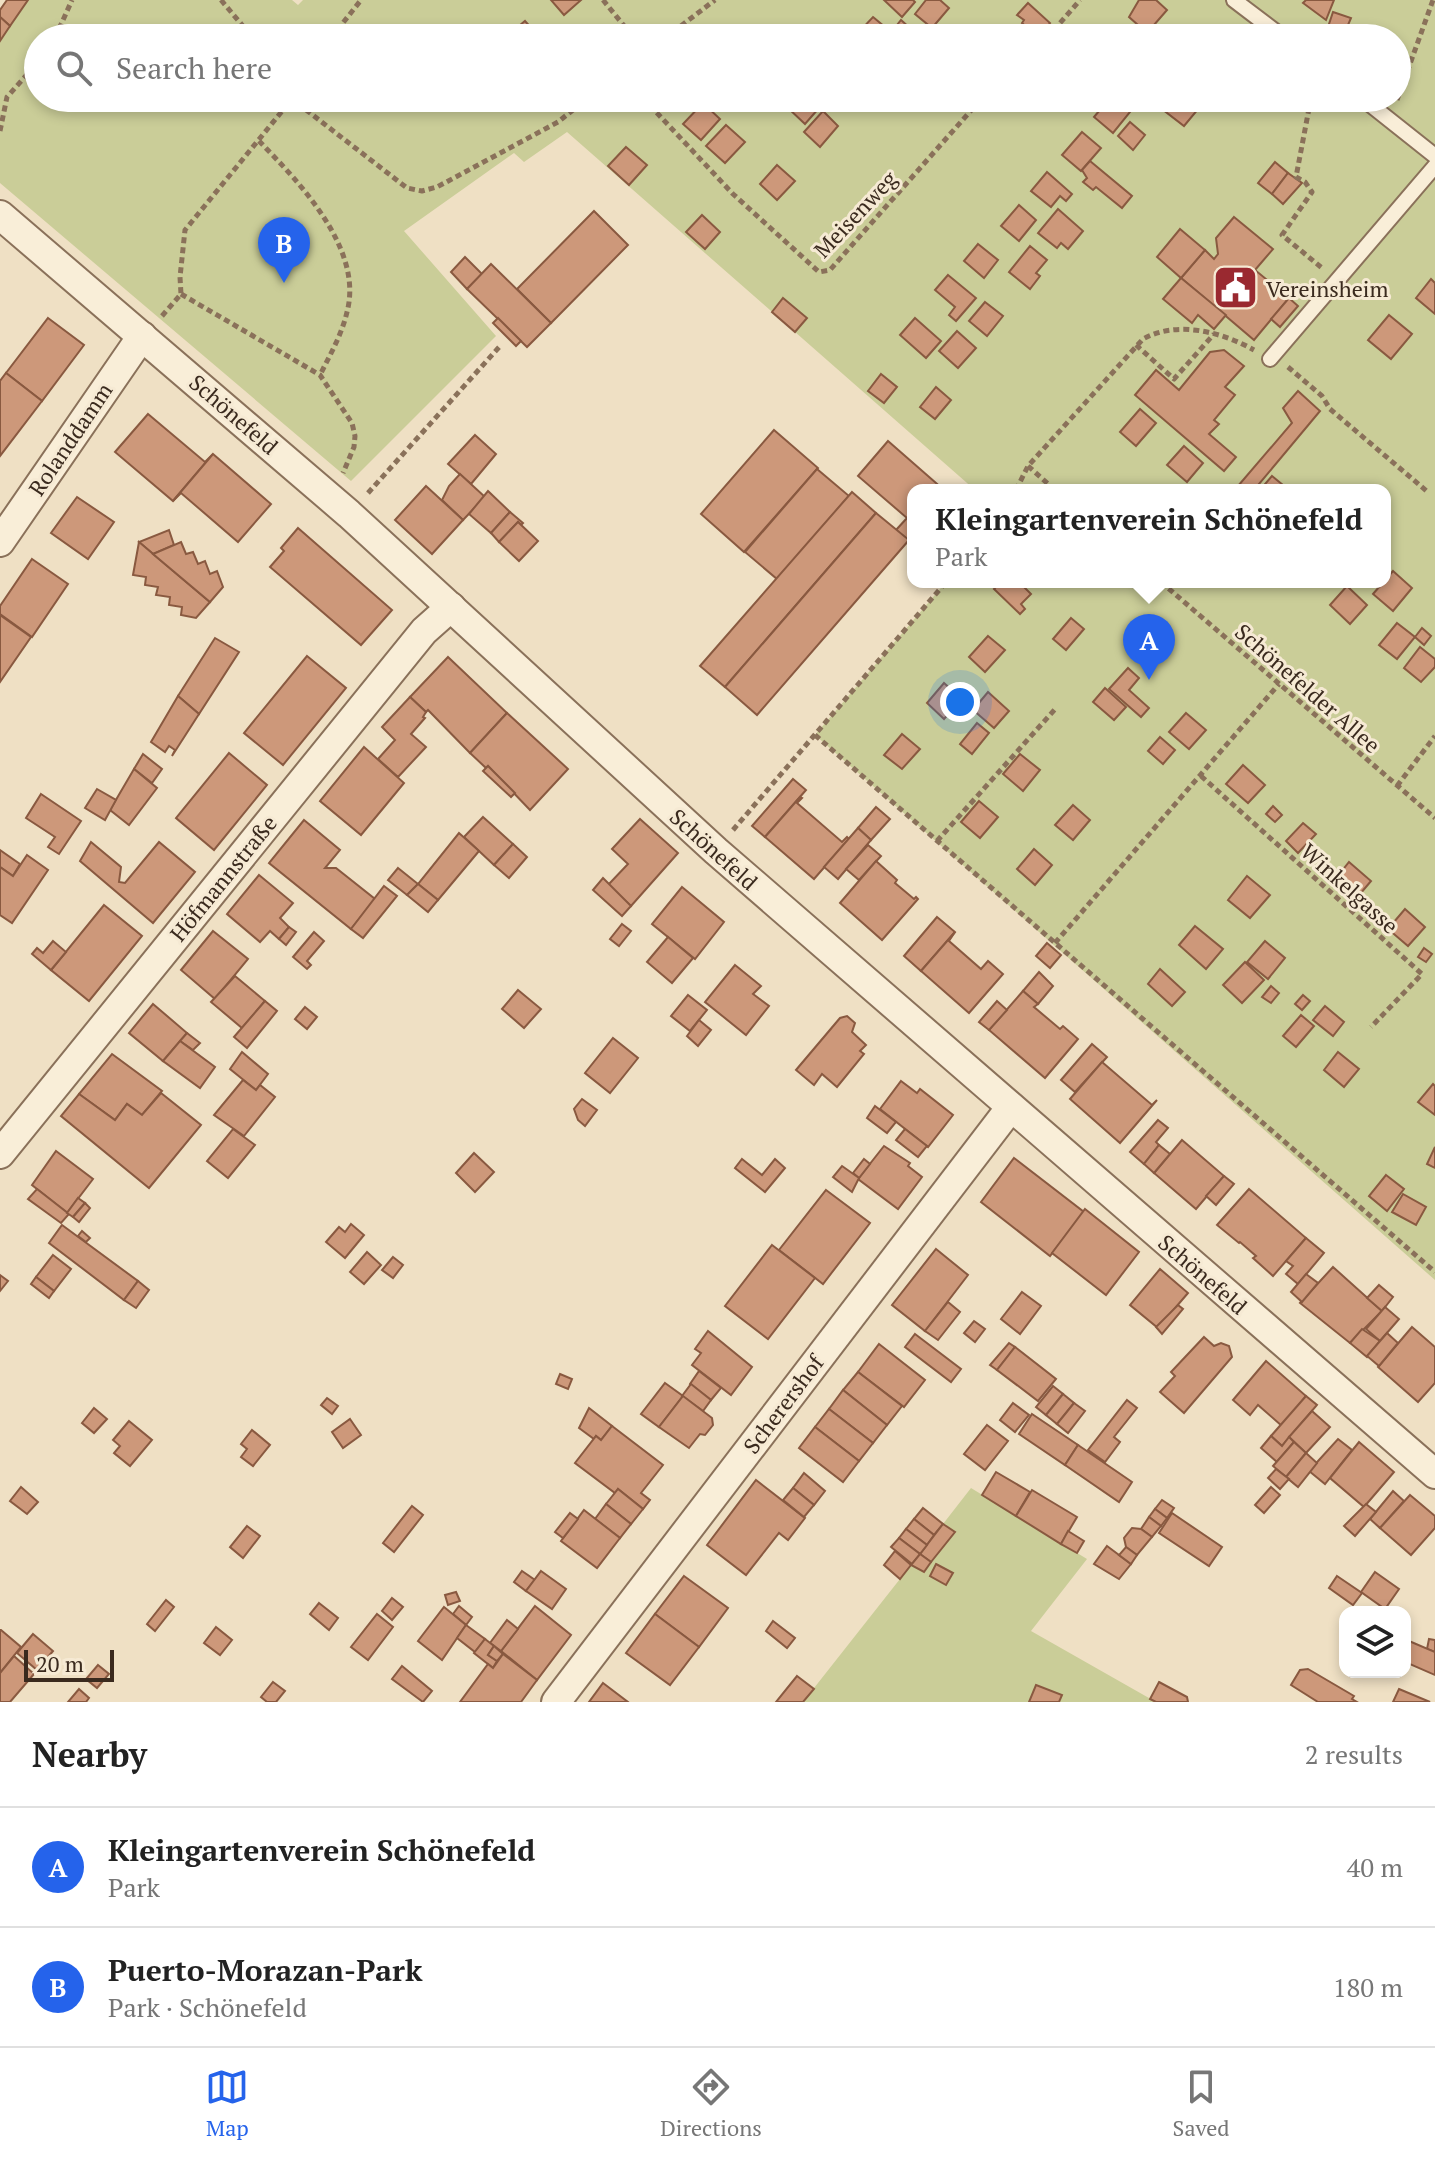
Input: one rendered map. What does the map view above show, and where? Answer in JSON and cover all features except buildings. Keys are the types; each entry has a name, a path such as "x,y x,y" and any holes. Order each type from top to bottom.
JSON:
{"street":[{"name":"Schönefeld","path":"0,215 340,507 716,851 1435,1474"},
{"name":"Rolanddamm","path":"0,542 142,336"},
{"name":"Höfmannstraße","path":"0,1154 424,631 451,607"},
{"name":"Scherershof","path":"556,1702 1011,1107"}],"lane":[{"path":"1234,0 1266,24"},
{"path":"1380,112 1435,156"},
{"path":"1270,359 1335,279 1435,166"}],"path":[{"path":"61,24 72,0"},
{"path":"221,0 241,24"},
{"path":"342,24 361,0"},
{"path":"603,0 623,24"},
{"path":"683,24 715,0"},
{"path":"1059,24 1080,0"},
{"path":"1411,60 1433,0"},
{"path":"0,131 7,97 24,78"},
{"path":"142,336 181,294 185,230 281,112"},
{"path":"310,112 407,188 422,191 437,187 558,122 570,112"},
{"name":"Meisenweg","path":"656,112 733,194 819,272 825,273 969,112"},
{"path":"1308,112 1296,177 1305,182 1312,192 1282,235 1335,279"},
{"path":"1389,119 1392,112"},
{"path":"259,141 305,189 346,265 348,311 320,375"},
{"path":"181,294 320,375 352,423 355,436 340,507"},
{"path":"1019,484 1028,466 1136,345 1151,334 1166,330 1214,334 1283,362 1322,396 1330,409 1429,493"},
{"path":"1136,345 1174,379 1214,334"},
{"path":"340,507 501,345"},
{"path":"1028,466 1048,484"},
{"path":"716,851 941,588"},
{"name":"Schönefelder Allee","path":"1168,588 1435,818"},
{"path":"1055,943 1279,684"},
{"path":"937,841 1057,707"},
{"path":"815,735 1435,1272"},
{"path":"1397,786 1435,736"},
{"name":"Winkelgasse","path":"1201,776 1422,974 1371,1027"}],"green space":[{"path":"27,0 292,0 298,5 303,0 1435,0 1435,1280 815,735 941,588 1391,588 1391,484 968,484 567,132 524,162 514,153 404,231 496,336 351,481 0,183 0,39"},
{"path":"971,1488 1087,1559 1031,1631 1156,1702 803,1702 911,1565 924,1572 954,1533 943,1524"}],"place":[{"name":"Puerto-Morazan-Park","path":"284,283"},
{"name":"Vereinsheim","path":"1235,288"},
{"name":"Kleingartenverein Schönefeld","path":"1149,680"}]}
